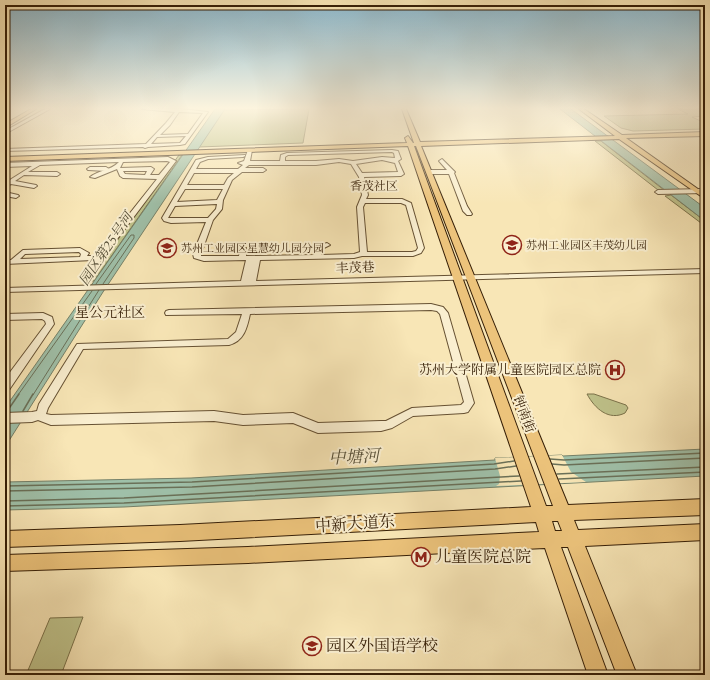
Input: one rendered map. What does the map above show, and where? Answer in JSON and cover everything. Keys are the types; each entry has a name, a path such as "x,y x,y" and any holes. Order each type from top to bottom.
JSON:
{"main road":[{"path":"5,157 485,141"},
{"path":"626,141 703,193"},
{"path":"197,151 243,161 410,143"},
{"name":"钟南街","path":"410,143 464,277 574,538 627,675"},
{"name":"钟南街","path":"418,143 443,209 520,457 598,675"},
{"path":"5,157 185,151"},
{"name":"中新大道东","path":"5,539 243,531 541,513 705,507"},
{"name":"中新大道东","path":"5,563 232,555 705,532"}],"street":[{"path":"141,152 151,141"},
{"path":"5,150 146,146 180,144 183,141"},
{"path":"282,163 285,154 395,151 398,159 396,160 401,174 361,175"},
{"path":"352,162 355,160 353,152"},
{"path":"312,163 313,153"},
{"path":"94,177 117,170 130,154"},
{"path":"210,220 166,220 166,216 197,162 202,159 282,163 312,163 337,160 352,162 381,159 396,160"},
{"path":"5,165 172,160 161,177 90,269"},
{"path":"243,161 230,179 220,202 218,211 210,220 197,254 198,258 204,260 242,259 362,254 413,254 419,252 421,248 409,204 402,202 362,201"},
{"path":"193,171 221,171 243,161 262,170"},
{"path":"442,161 452,172 461,195 463,207 469,214"},
{"path":"352,162 361,175 365,195 360,210 365,250 362,254"},
{"path":"7,184 38,164"},
{"path":"90,169 117,170 123,176 161,177"},
{"path":"430,172 452,172"},
{"path":"5,177 57,174"},
{"path":"7,184 34,186"},
{"path":"183,187 227,187"},
{"path":"658,192 684,191 703,193"},
{"path":"5,194 16,196"},
{"path":"173,204 220,202"},
{"path":"317,256 319,248 327,245"},
{"path":"235,247 244,249 242,259"},
{"path":"5,262 13,262 23,252 80,250 85,253 82,259 98,258"},
{"path":"248,283 254,258"},
{"name":"丰茂巷","path":"9,290 705,271"},
{"path":"5,298 9,290"},
{"path":"41,414 42,417 51,420 214,416 243,420 293,418 318,428 388,424 412,412 458,410 468,406 469,403 444,314 436,307 169,313"},
{"path":"41,414 43,406 80,346 229,342 235,340 240,335 247,311"},
{"path":"5,317 44,316 49,319 50,324 5,387"},
{"path":"5,418 26,417 41,414"}],"green space":[{"path":"203,141 303,141 303,143 199,147"},
{"path":"595,141 601,141 664,190 658,190"},
{"path":"179,155 182,155 94,281 88,281"},
{"path":"671,195 705,221 705,226 665,196"},
{"path":"587,394 594,394 626,405 628,408 625,413 613,416 598,409"},
{"path":"83,617 61,675 26,675 50,618"}],"water":[{"path":"193,141 204,141 103,292 5,447 5,408"},
{"path":"601,141 614,141 705,208 705,221"},
{"path":"705,449 705,476 124,507 5,510 5,482 191,478 495,460 495,458"}],"pier":[{"path":"562,455 571,472 586,482 496,486 499,484 500,476 495,458"}],"place":[{"name":"苏州工业园区丰茂幼儿园","path":"512,245"},
{"name":"苏州工业园区星慧幼儿园分园","path":"167,248"},
{"name":"苏州大学附属儿童医院园区总院","path":"615,370"},
{"name":"儿童医院总院","path":"421,557"},
{"name":"园区外国语学校","path":"312,646"}],"district":[{"name":"香茂社区","path":"374,186"},
{"name":"星公元社区","path":"110,312"}],"water label":[{"name":"园区第25号河","path":"106,249"},
{"name":"中塘河","path":"354,457"}]}
